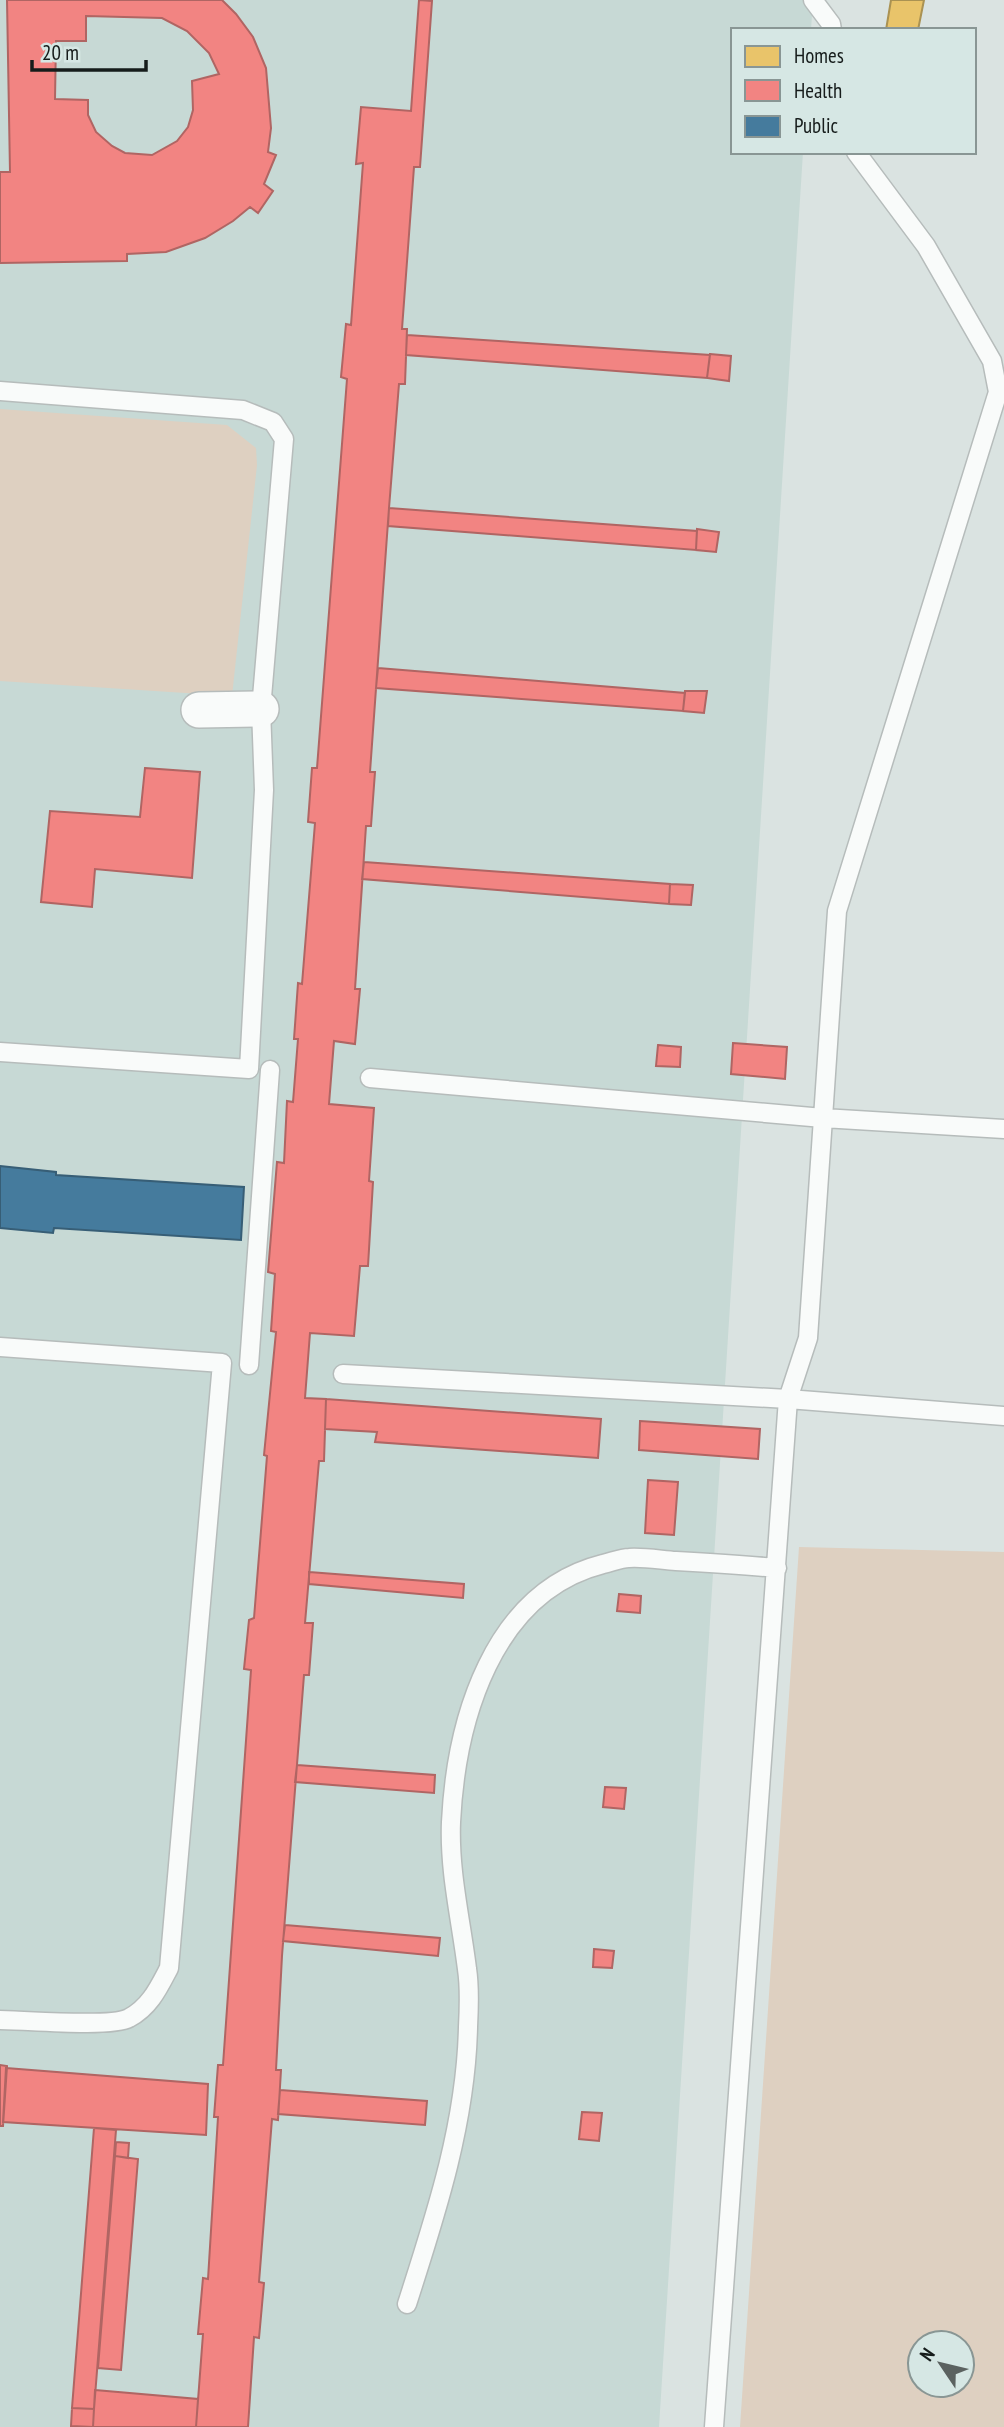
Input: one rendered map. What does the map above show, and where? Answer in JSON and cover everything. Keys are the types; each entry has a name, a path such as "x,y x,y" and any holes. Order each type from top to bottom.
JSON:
{"street":[{"path":"199,710 261,709"}],"lane":[{"path":"813,0 832,28"},
{"path":"714,2427 788,1399 808,1338 837,911 998,392 992,361 926,246 857,154"},
{"path":"0,391 243,410 273,422 284,439 261,709 264,790 249,1069 0,1052"},
{"path":"249,1365 270,1070"},
{"path":"370,1078 823,1118 1004,1129"},
{"path":"0,1347 222,1363 169,1968 153,1998 128,2019 95,2023 0,2020"},
{"path":"343,1374 788,1399 1004,1416"},
{"path":"407,2304 453,2155 461,2100 468,2029 468,1973 453,1884 451,1823 461,1741 472,1698 494,1652 516,1620 542,1593 580,1570 628,1558 777,1568"}],"shaded area":[{"path":"0,0 813,0 811,28 731,28 731,154 803,154 659,2427 0,2427"},
{"path":"0,409 227,425 256,448 257,465 232,696 0,681"},
{"path":"799,1547 1004,1552 1004,2427 740,2427"}],"building: Homes":[{"path":"891,0 924,0 918,28 886,28"}],"building: Health":[{"path":"7,0 222,0 253,37 266,68 271,128 268,152 276,155 264,184 273,191 258,213 250,207 205,238 166,252 127,254 127,261 0,263 0,172 10,172","holes":["86,16 162,18 187,31 209,53 219,74 192,81 193,110 188,127 177,141 152,155 125,153 96,132 88,115 88,100 55,99 56,41 86,41"]},
{"path":"419,0 432,1 420,167 414,167 402,329 407,329 405,384 399,384 389,508 370,772 375,772 371,826 366,826 355,989 360,989 355,1044 334,1041 329,1104 374,1108 369,1181 373,1182 368,1266 360,1266 354,1336 310,1333 305,1398 326,1399 324,1461 319,1461 305,1623 313,1623 309,1675 304,1675 282,1956 276,2070 281,2070 278,2120 272,2119 259,2282 264,2283 259,2338 254,2337 248,2427 196,2427 203,2334 198,2334 203,2278 208,2279 218,2117 214,2117 218,2065 223,2065 251,1670 244,1669 249,1620 254,1618 267,1456 264,1455 276,1332 271,1331 275,1274 268,1272 277,1162 284,1163 287,1101 293,1102 298,1039 294,1039 298,983 302,984 315,823 308,822 312,768 317,768 347,379 341,377 346,324 351,325 363,163 356,164 361,107 411,111"},
{"path":"407,335 710,355 707,378 406,355"},
{"path":"710,354 731,356 729,381 707,378"},
{"path":"389,508 697,531 696,550 388,526"},
{"path":"697,529 719,532 716,552 696,550"},
{"path":"378,668 685,693 683,711 376,688"},
{"path":"685,691 707,691 704,713 683,711"},
{"path":"145,768 200,772 192,878 95,869 92,907 41,902 50,811 140,817"},
{"path":"364,862 670,884 669,904 362,879"},
{"path":"670,884 693,885 691,905 669,904"},
{"path":"733,1043 787,1047 785,1079 731,1074"},
{"path":"658,1045 681,1047 680,1067 656,1066"},
{"path":"326,1399 601,1419 598,1458 375,1442 377,1432 325,1429"},
{"path":"640,1421 760,1429 758,1459 639,1450"},
{"path":"648,1480 678,1482 674,1535 645,1533"},
{"path":"309,1572 464,1584 463,1598 309,1584"},
{"path":"619,1594 641,1596 640,1613 617,1611"},
{"path":"297,1765 435,1775 434,1793 295,1782"},
{"path":"605,1787 626,1788 624,1809 603,1807"},
{"path":"285,1925 440,1938 438,1956 283,1941"},
{"path":"594,1949 614,1951 612,1968 593,1967"},
{"path":"0,2065 7,2066 3,2126 0,2126"},
{"path":"6,2068 208,2084 206,2135 3,2122"},
{"path":"280,2090 427,2101 425,2125 278,2114"},
{"path":"582,2112 602,2113 599,2141 579,2139"},
{"path":"94,2128 116,2130 94,2409 72,2408"},
{"path":"116,2142 129,2143 128,2158 115,2156"},
{"path":"115,2156 138,2159 121,2370 98,2368"},
{"path":"95,2390 198,2399 196,2427 93,2427"},
{"path":"72,2408 94,2409 93,2427 71,2426"}],"building: Public":[{"path":"0,1166 56,1172 56,1175 244,1187 241,1240 54,1228 53,1233 0,1228"}]}
